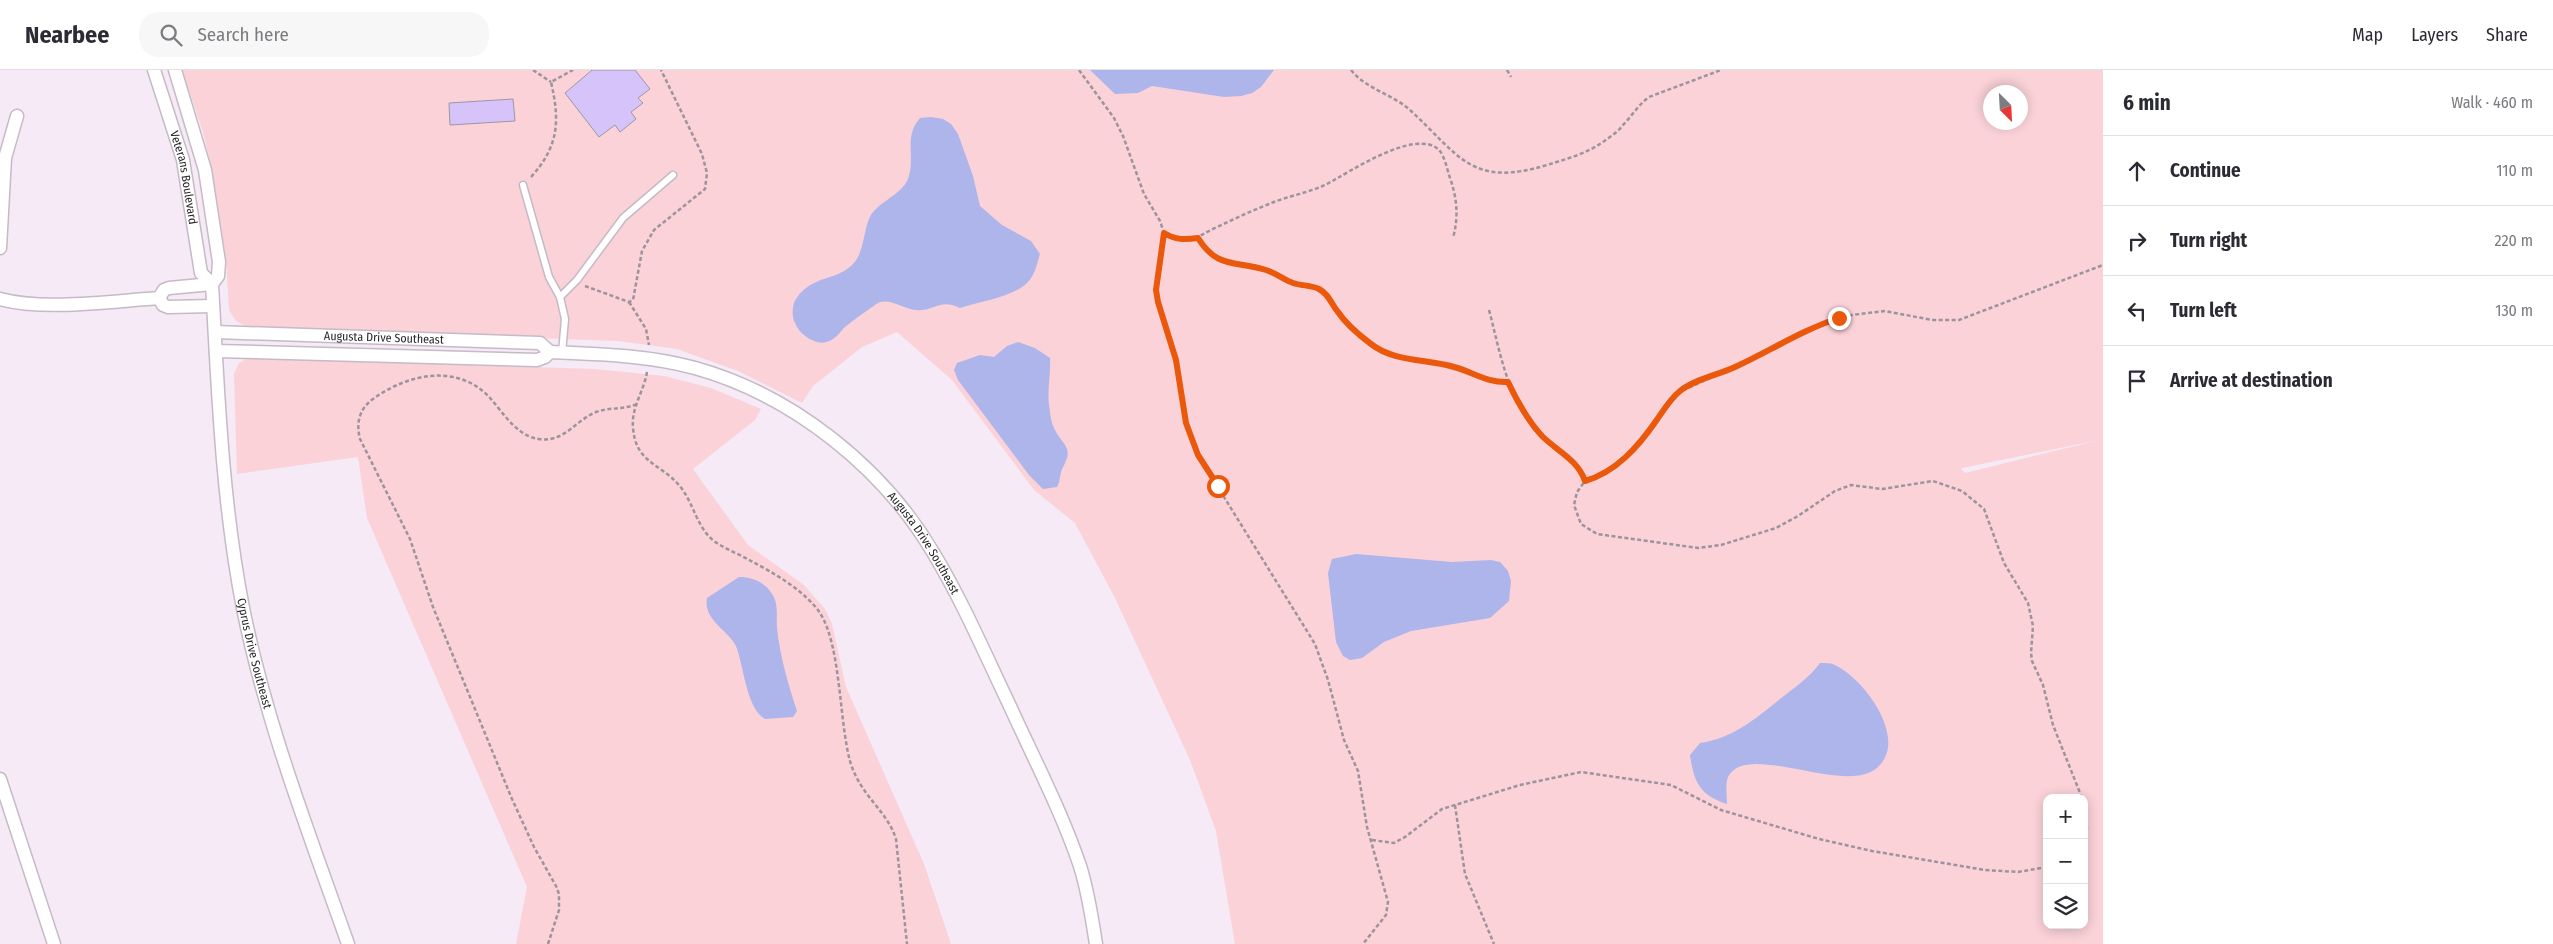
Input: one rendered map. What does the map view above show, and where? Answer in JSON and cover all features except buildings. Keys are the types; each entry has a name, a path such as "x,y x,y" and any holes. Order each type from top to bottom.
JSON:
{"street":[{"name":"Veterans Boulevard","path":"154,70 183,160 201,273 212,284"},
{"name":"Veterans Boulevard","path":"175,70 196,136 212,204 219,262 218,276 212,284 216,351"},
{"path":"0,248 6,158 17,116"},
{"path":"212,284 169,288 164,290 160,298 163,305 168,308 213,306"},
{"path":"0,300 15,304 38,305 160,298"},
{"name":"Augusta Drive Southeast","path":"215,332 540,343 556,352 648,359 694,368 716,375 779,404 827,435 879,482 901,507 922,534 945,574 1054,802 1081,868 1096,944"},
{"name":"Augusta Drive Southeast","path":"216,351 537,360 556,352"},
{"name":"Cyprus Drive Southeast","path":"216,351 227,502 233,550 253,652 289,774 348,944"},
{"path":"0,779 6,814 54,944"}],"lane":[{"path":"560,297 577,280 623,218 673,175"},
{"path":"524,185 549,278 560,297 565,319 556,352"}],"path":[{"path":"524,185 542,165 556,129 557,108 551,82 533,70"},
{"path":"551,82 573,70"},
{"path":"629,302 633,300 642,251 654,230 706,188 706,173 702,154 661,70"},
{"path":"1079,70 1104,102 1124,136 1144,194 1160,221 1164,233 1156,290 1176,360 1186,423 1191,439 1198,455 1315,644 1328,680 1344,740 1358,771 1366,822 1388,902 1386,915 1363,944"},
{"path":"1351,70 1369,85 1399,100 1445,146 1466,163 1486,171 1506,173 1540,167 1575,156 1601,144 1622,127 1649,97 1721,70"},
{"path":"1507,70 1511,77"},
{"path":"1164,233 1172,238 1184,240 1198,238 1268,204 1326,184 1359,164 1388,152 1414,145 1430,146 1439,150 1453,187 1458,212 1453,238"},
{"path":"1439,150 1445,146"},
{"path":"1198,238 1218,259 1229,264 1266,270 1292,283 1319,289 1332,300 1337,312 1356,331 1372,345 1387,354 1456,367 1488,381 1508,382"},
{"path":"2080,794 2053,725 2043,685 2032,661 2030,653 2033,626 2028,603 2004,563 1984,509 1962,491 1933,481 1882,489 1851,485 1835,491 1798,516 1776,528 1721,545 1698,548 1592,532 1577,519 1574,505 1577,492 1585,481 1600,475 1624,459 1642,441 1674,396 1686,387 1750,360 1814,327 1852,315 1885,311 1932,320 1959,320 2103,265"},
{"path":"577,280 588,289 629,302 646,329 648,359 644,385 637,404 633,428 639,450 649,464 677,483 708,535 716,542 764,569 802,595 814,606 823,620 834,660 844,736 851,763 859,784 890,825 896,838 907,944"},
{"path":"1489,310 1508,382 1532,424 1542,436 1575,464 1585,481"},
{"path":"548,944 559,910 559,894 516,808 433,608 410,539 360,439 358,421 368,403 392,388 424,376 442,374 460,378 477,387 515,426 527,435 539,439 552,439 563,435 598,411 624,409 637,404"},
{"path":"1372,840 1394,843 1442,809 1562,775 1581,772 1671,785 1720,810 1819,839 1863,849 1985,870 2018,872 2043,868"},
{"path":"1455,805 1465,874 1494,944"}],"shaded area":[{"path":"182,70 2103,70 2103,944 1235,944 1216,831 1190,760 1115,598 1075,523 1034,490 952,380 897,332 862,347 813,386 802,403 738,371 677,349 619,341 249,328 236,321 229,310 226,259 212,169 203,132","holes":["2099,440 1965,473 1961,469 1962,468"]},
{"path":"248,358 595,369 664,376 711,388 761,409 755,420 693,469 748,545 804,585 825,609 832,624 846,687 924,864 951,944 516,944 527,887 367,518 358,457 237,474 234,374 239,363"}],"water":[{"path":"1090,70 1274,70 1261,87 1252,93 1224,97 1152,86 1138,93 1115,94"},
{"path":"920,118 943,119 951,124 958,134 973,176 980,206 1002,225 1031,241 1040,254 1032,277 1027,283 1013,292 960,308 947,304 916,310 894,303 880,302 849,324 830,341 822,343 809,338 801,332 794,321 793,310 796,299 809,286 839,274 856,260 872,213 900,190 908,179 911,163 912,132 915,125"},
{"path":"1018,342 1035,348 1050,358 1049,399 1052,423 1068,451 1057,487 1043,489 1029,475 958,380 954,370 957,363 980,355 994,357 1007,346"},
{"path":"1356,554 1452,562 1491,560 1500,562 1508,571 1511,581 1509,601 1490,618 1411,631 1384,642 1362,658 1350,660 1343,656 1336,642 1328,573 1332,559"},
{"path":"739,577 753,579 762,583 774,598 780,649 797,711 793,717 765,719 759,714 746,686 736,646 709,612 707,598"},
{"path":"1820,663 1833,664 1846,672 1858,682 1879,710 1886,726 1888,742 1886,756 1877,768 1862,775 1842,776 1774,765 1754,764 1738,767 1728,777 1726,787 1727,804 1704,792 1696,780 1690,755 1700,743 1723,737 1752,721 1801,682"}],"route":[{"path":"1218,486 1198,455 1191,439 1186,423 1176,360 1158,302 1156,290 1164,233 1172,238 1184,240 1198,238 1201,244 1218,259 1229,264 1266,270 1292,283 1319,289 1332,300 1337,312 1356,331 1372,345 1387,354 1456,367 1488,381 1508,382 1532,424 1542,436 1580,469 1585,481 1600,475 1618,464 1633,451 1674,396 1686,387 1758,357 1803,332 1839,318"}]}
